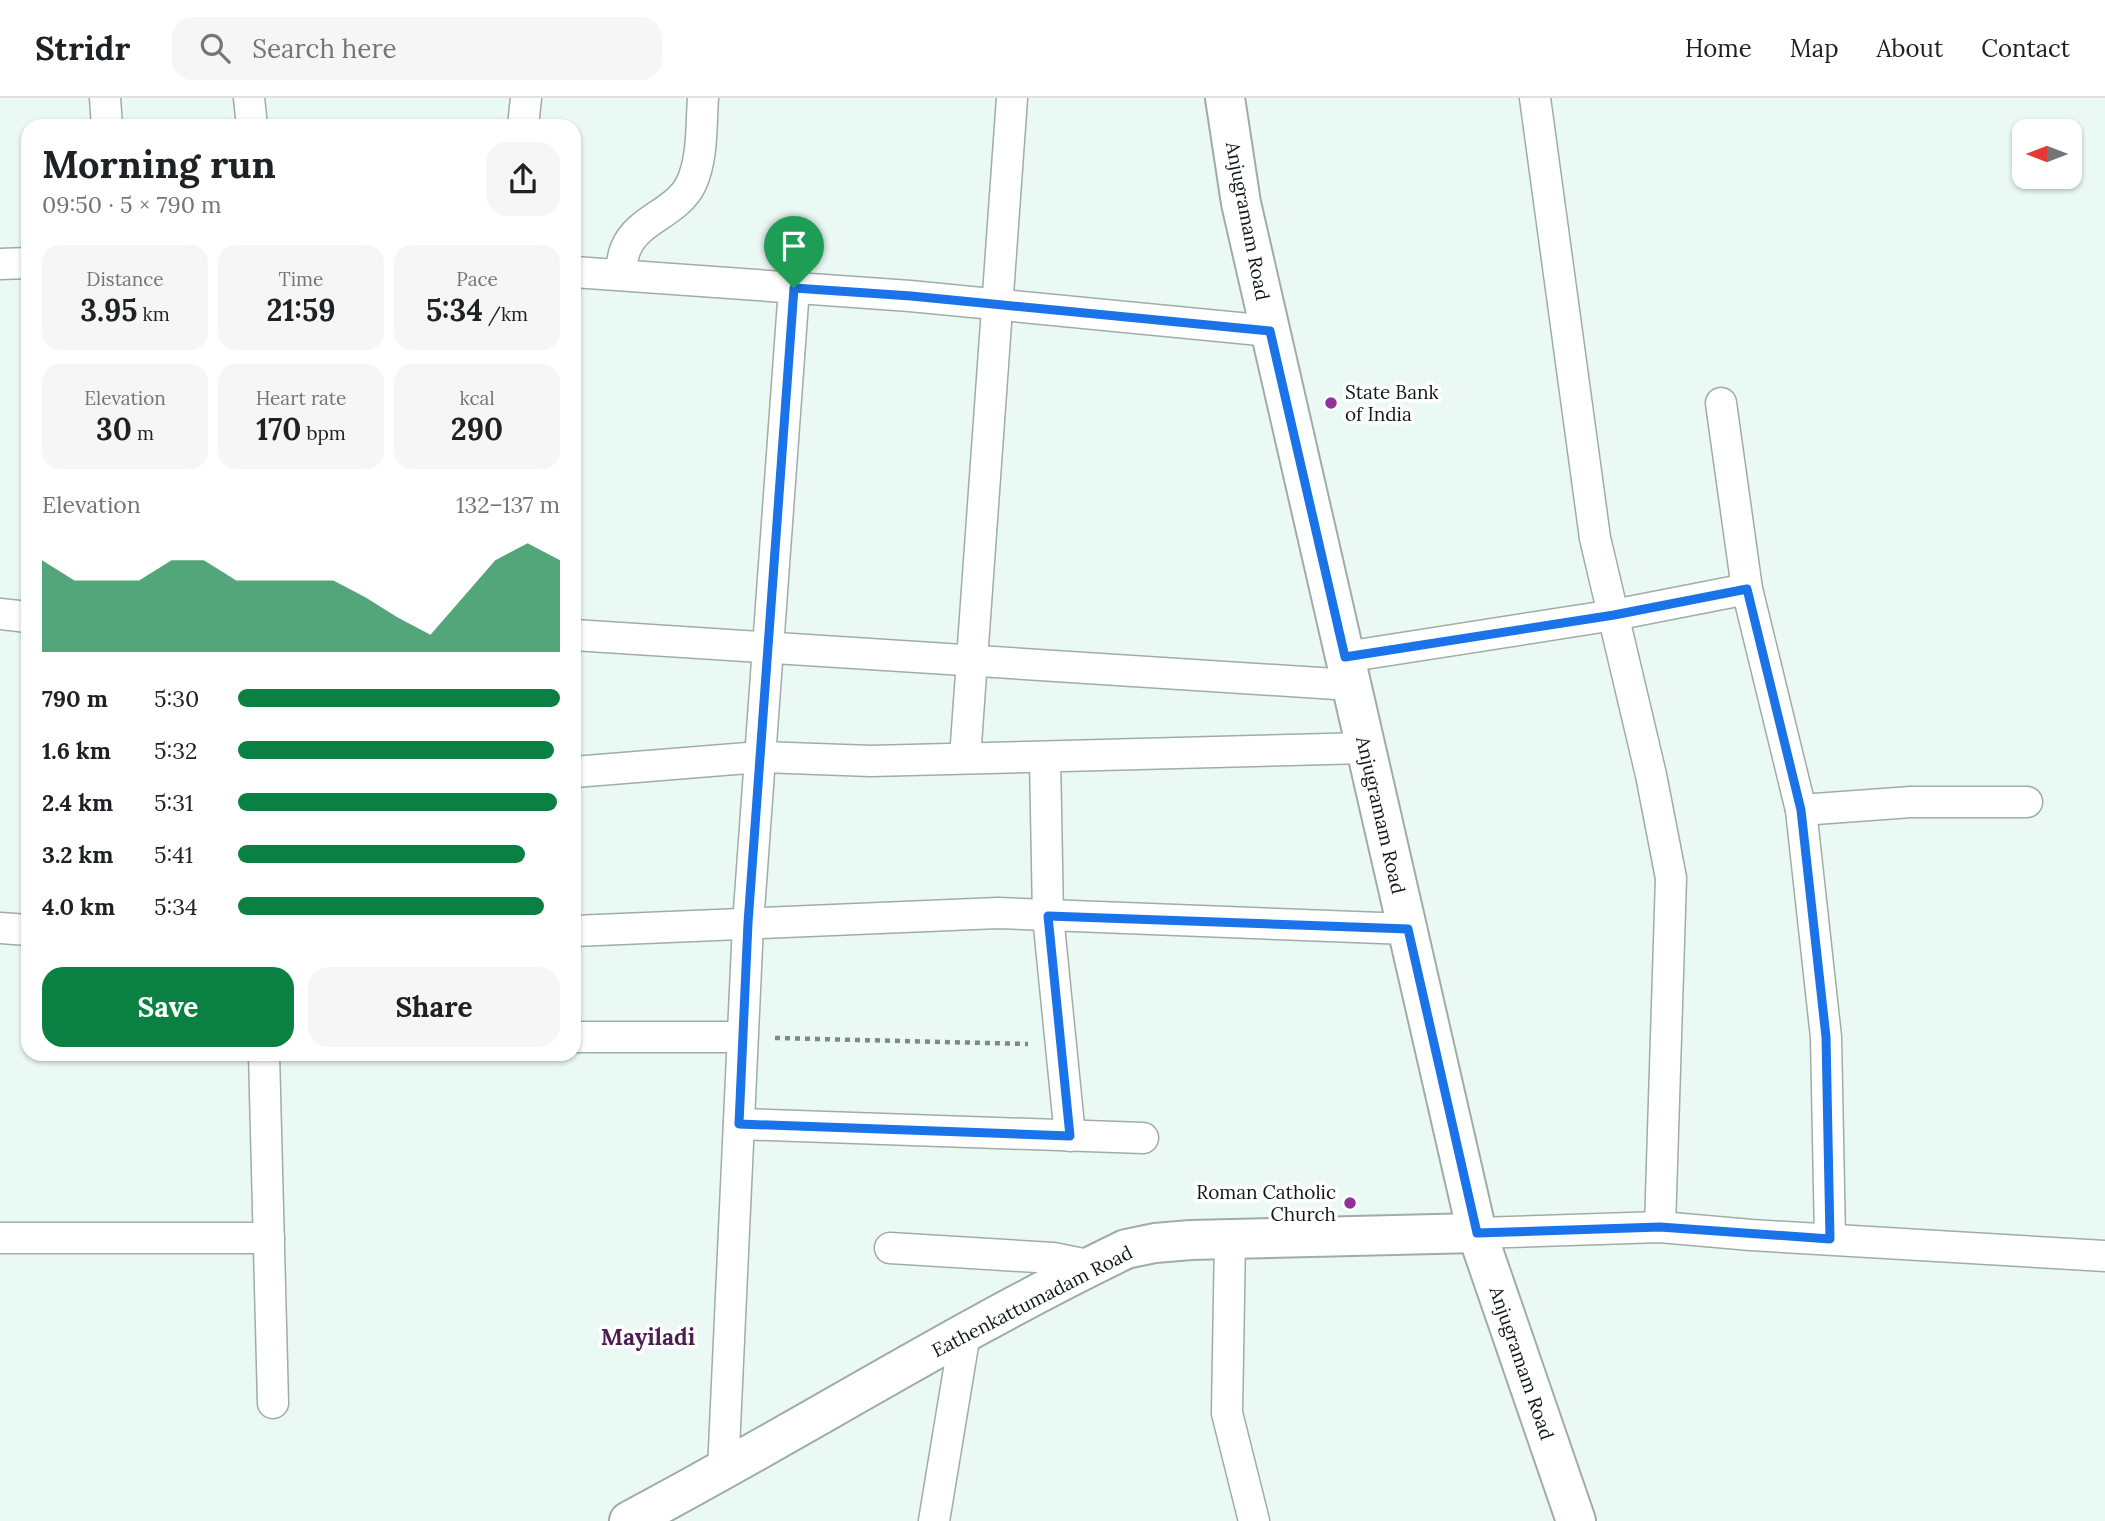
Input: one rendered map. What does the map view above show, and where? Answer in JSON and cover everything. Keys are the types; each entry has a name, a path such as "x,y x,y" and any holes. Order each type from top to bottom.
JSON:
{"main road":[{"name":"Anjugramam Road","path":"1225,98 1241,203 1477,1233 1576,1521"},
{"name":"Eathenkattumadam Road","path":"629,1521 676,1509 723,1471 965,1333 1126,1250 1155,1243 1230,1239 1477,1233"}],"street":[{"path":"105,98 106,119"},
{"path":"249,98 251,119"},
{"path":"524,119 526,98"},
{"path":"620,275 625,249 637,230 681,198 692,183 701,145 703,98"},
{"path":"965,758 1012,98"},
{"path":"1535,98 1595,538 1651,775 1671,878 1660,1227"},
{"path":"0,264 21,263"},
{"path":"581,272 997,304 1270,331"},
{"path":"723,1471 748,923 794,288"},
{"path":"1721,403 1747,589 1801,810 1826,1037 1830,1239"},
{"path":"581,635 971,660 1348,671 1747,589"},
{"path":"0,614 21,616"},
{"path":"581,771 760,757 871,761 1366,748"},
{"path":"1045,757 1048,916 1070,1136"},
{"path":"1801,810 1911,802 2027,802"},
{"path":"581,931 998,913 1408,929"},
{"path":"0,928 21,930"},
{"path":"581,1037 742,1037"},
{"path":"264,1061 273,1403"},
{"path":"739,1124 1143,1138"},
{"path":"1477,1233 1660,1227 2105,1256"},
{"path":"0,1238 269,1238"},
{"path":"1230,1239 1227,1413 1254,1521"},
{"path":"890,1248 1053,1258 1093,1266"},
{"path":"934,1521 965,1333"}],"path":[{"path":"742,1037 1060,1045"}],"place":[{"name":"State Bank of India","path":"1331,403"},
{"name":"Roman Catholic Church","path":"1350,1203"}],"district":[{"name":"Mayiladi","path":"648,1337"}],"route":[{"path":"794,288 911,296 1270,331 1345,657 1614,615 1747,589 1801,810 1826,1037 1830,1239 1660,1227 1477,1233 1408,929 1048,916 1070,1136 739,1124 748,923 794,288"}]}
